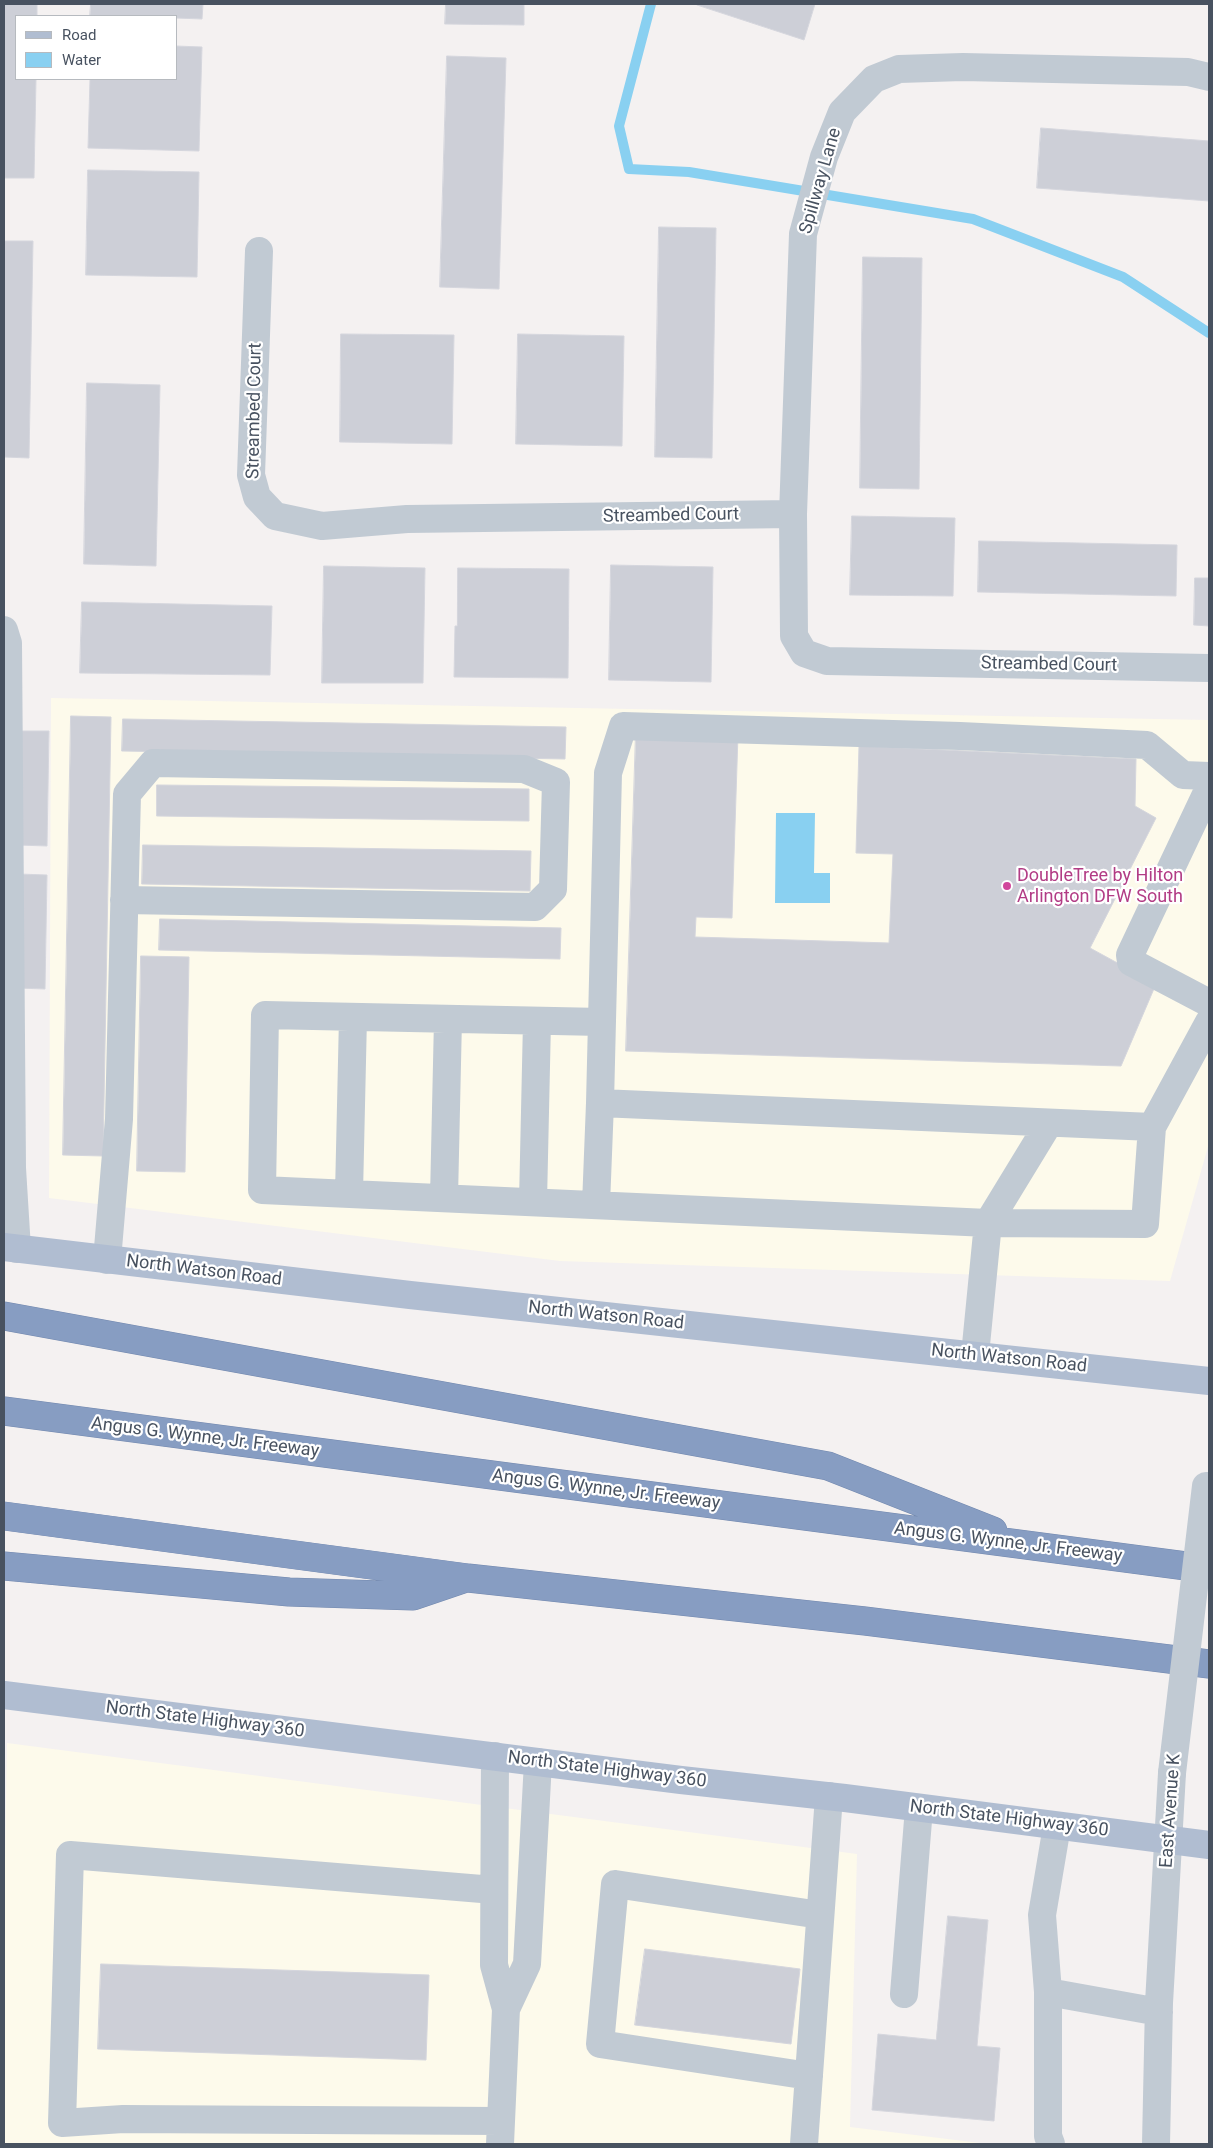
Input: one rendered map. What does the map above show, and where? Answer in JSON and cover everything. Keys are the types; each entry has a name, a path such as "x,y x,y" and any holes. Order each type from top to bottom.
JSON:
{"highway":[{"path":"4,1316 828,1466 1034,1546"},
{"name":"Angus G. Wynne, Jr. Freeway","path":"4,1411 1209,1569"},
{"path":"4,1516 468,1578 865,1621 1209,1664"},
{"path":"4,1566 289,1592 413,1596 468,1578"}],"main road":[{"name":"North Watson Road","path":"10,1248 420,1296 1209,1381"},
{"name":"North State Highway 360","path":"4,1695 538,1762 829,1796 1209,1845"}],"street":[{"name":"Spillway Lane","path":"793,514 803,234 824,157 842,112 874,79 899,69 973,67 1188,72 1209,76"},
{"name":"Streambed Court","path":"259,251 251,475 257,497 274,516 322,526 407,519 793,514 794,636 804,653 826,661 1209,668"},
{"path":"4,630 8,643 12,1168 10,1248"},
{"path":"596,1205 608,773 623,726 960,736 1147,745 1183,775 1209,776"},
{"path":"107,1260 118,1119 126,794 153,764 524,770 556,782 553,889 535,907 124,900"},
{"path":"1209,788 1130,955 1131,962 1209,1002"},
{"path":"602,1022 265,1015 262,1190 988,1223 1145,1224 1152,1127 1209,1022"},
{"path":"349,1194 353,1017"},
{"path":"444,1198 448,1019"},
{"path":"532,1202 538,1021"},
{"path":"600,1103 1152,1127"},
{"path":"975,1355 988,1223 1049,1123"},
{"name":"East Avenue K","path":"1156,2144 1159,2012 1172,1773 1208,1483"},
{"path":"494,1890 70,1855 62,2123 122,2119 501,2132 506,2009 494,1965 495,1756"},
{"path":"506,2009 527,1964 538,1762"},
{"path":"804,2144 829,1796"},
{"path":"904,1994 919,1808"},
{"path":"1050,2144 1048,2136 1048,1992 1042,1915 1057,1826"},
{"path":"809,2076 600,2044 615,1884 820,1915"},
{"path":"1048,1992 1159,2012"}],"shaded area":[{"path":"51,698 1209,720 1209,1143 1170,1281 560,1261 49,1198"},
{"path":"7,1743 857,1854 850,2127 988,2144 4,2144 4,1920"}],"water":[{"path":"776,813 815,813 814,873 830,873 830,903 775,903"}],"building":[{"path":"4,4 37,4 37,15 15,15 15,80 36,80 34,178 4,178"},
{"path":"91,4 203,4 202,19 178,18 178,15 90,15"},
{"path":"446,4 524,4 524,25 445,24"},
{"path":"697,4 815,4 804,40"},
{"path":"178,46 202,47 199,151 88,148 90,80 178,80"},
{"path":"447,56 506,58 499,289 440,287"},
{"path":"1041,128 1209,141 1209,201 1037,188"},
{"path":"88,170 199,172 197,277 86,275"},
{"path":"659,227 716,228 712,458 655,457"},
{"path":"4,241 33,241 29,458 4,457"},
{"path":"863,257 922,258 919,489 860,488"},
{"path":"341,334 454,335 452,444 340,442"},
{"path":"518,334 624,336 622,446 516,444"},
{"path":"87,383 160,385 156,566 84,564"},
{"path":"852,516 955,518 953,596 850,595"},
{"path":"979,541 1177,545 1176,596 978,592"},
{"path":"611,565 713,567 711,682 609,680"},
{"path":"324,566 425,568 423,683 322,683"},
{"path":"458,568 569,569 568,678 454,677"},
{"path":"1195,578 1209,578 1209,626 1194,625"},
{"path":"82,602 272,606 270,675 80,673"},
{"path":"71,716 111,717 103,1156 63,1155"},
{"path":"123,719 566,727 565,759 122,751"},
{"path":"20,731 49,731 47,846 18,845"},
{"name":"DoubleTree by Hilton Arlington DFW South","path":"636,731 738,734 732,918 696,917 695,937 889,943 893,854 856,853 859,746 1136,759 1135,806 1156,818 1090,948 1156,984 1121,1066 626,1051"},
{"path":"157,785 529,789 529,821 157,816"},
{"path":"143,845 531,851 530,891 142,884"},
{"path":"19,874 47,875 45,989 17,988"},
{"path":"160,919 561,928 560,959 159,950"},
{"path":"141,956 189,957 185,1172 137,1171"},
{"path":"948,1916 988,1920 977,2046 1000,2048 994,2121 872,2110 878,2034 936,2040"},
{"path":"645,1949 800,1969 791,2044 635,2025"},
{"path":"101,1964 429,1975 426,2060 98,2049"}],"waterway":[{"path":"651,4 619,126 629,169 689,172 973,219 1123,277 1209,333"}],"place":[{"name":"DoubleTree by Hilton Arlington DFW South","path":"1007,886"}]}
